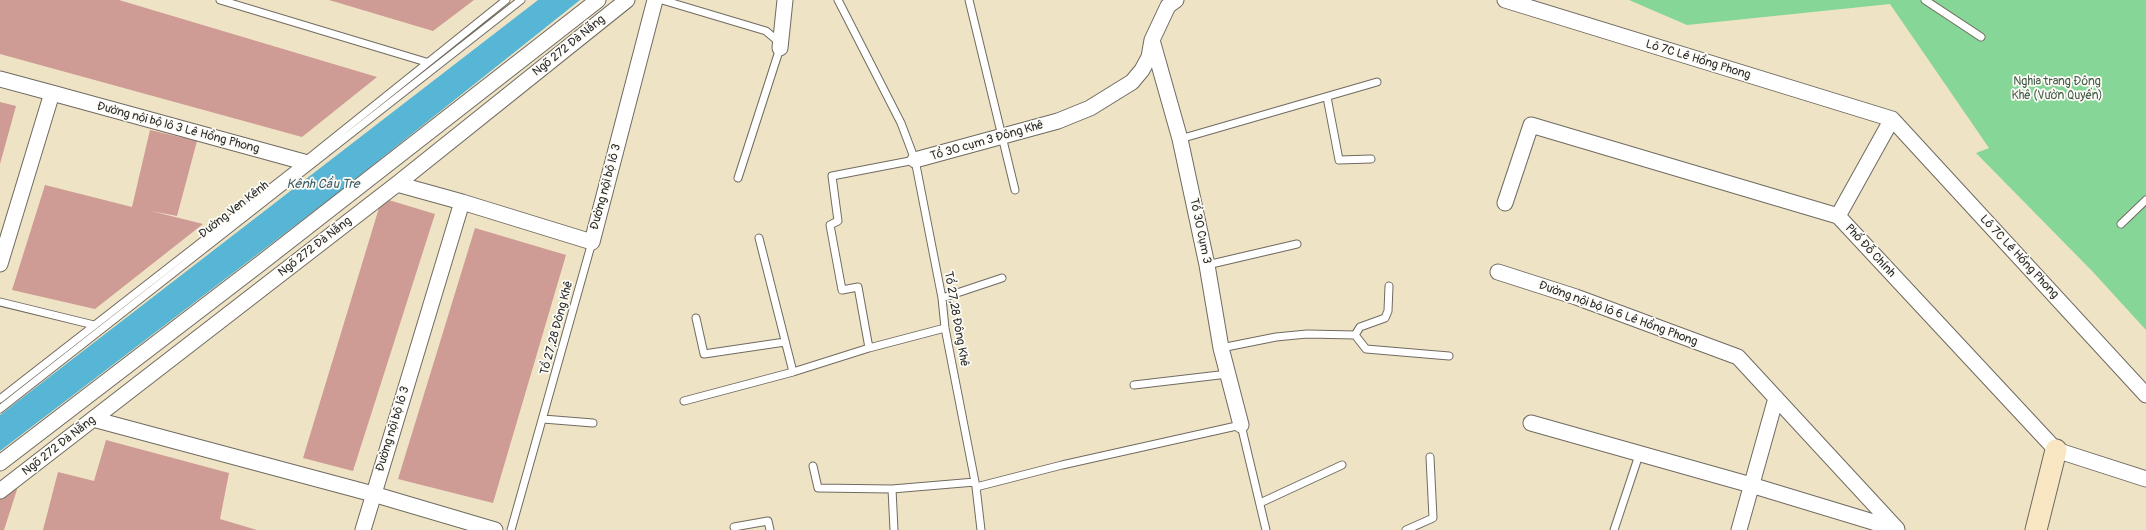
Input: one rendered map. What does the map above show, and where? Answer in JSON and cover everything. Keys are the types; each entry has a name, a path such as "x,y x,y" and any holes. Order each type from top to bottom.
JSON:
{"street":[{"path":"0,463 255,268 598,0"},
{"name":"Ngõ 272 Đà Nẵng","path":"0,491 397,184 627,0"},
{"name":"Đường nội bộ lô 3","path":"397,184 462,202 592,242 655,0"},
{"path":"780,48 785,0"},
{"name":"Tổ 30 cụm 3 Đông Khê","path":"915,160 1058,121 1090,108 1132,82 1142,70 1148,57 1152,40 1168,6 1176,0"},
{"name":"Lô 7C Lê Hồng Phong","path":"1505,0 1892,120 2146,395"},
{"name":"Tổ 30 Cụm 3","path":"1152,40 1180,139 1207,265 1221,348 1241,425"},
{"name":"Đường nội bộ lô 3 Lê Hồng Phong","path":"0,79 304,162"},
{"path":"0,264 52,93"},
{"path":"1838,216 1892,120"},
{"name":"Phố Đỗ Chính","path":"1505,203 1531,125 1838,216 2056,450 2145,477"},
{"name":"Đường nội bộ lô 3","path":"363,530 462,202"},
{"name":"Đường nội bộ lô 6 Lê Hồng Phong","path":"1498,272 1576,297 1738,357 1776,398"},
{"path":"1739,530 1776,398"},
{"path":"1776,398 1898,530"},
{"path":"93,419 373,494 495,530"},
{"path":"1530,423 1639,455 1751,485 1868,526 1898,530"},
{"path":"2036,530 2056,450"}],"lane":[{"path":"220,0 426,62"},
{"name":"Đường Ven Kênh","path":"0,399 304,162 426,62 506,0"},
{"name":"Đường Ven Kênh","path":"0,409 520,0"},
{"path":"662,0 766,31 775,38 780,48 738,178"},
{"name":"Tổ 30 cụm 3 Đông Khê","path":"838,0 901,123 915,160"},
{"path":"969,0 1015,190"},
{"path":"1925,0 1981,36"},
{"path":"1180,139 1377,82"},
{"path":"1327,97 1339,160 1371,159"},
{"path":"869,348 858,287 842,290 830,225 838,221 832,176 915,160"},
{"name":"Tổ 27,28 Đông Khê","path":"915,160 942,298 945,328 975,484 981,530"},
{"path":"2121,224 2146,200"},
{"path":"759,238 793,372"},
{"name":"Tổ 27,28 Đông Khê","path":"543,419 592,242"},
{"path":"1207,265 1297,244"},
{"path":"942,298 1002,278"},
{"path":"1355,335 1360,327 1385,318 1388,311 1389,286"},
{"path":"0,302 94,325"},
{"path":"696,318 704,354 785,342"},
{"path":"684,401 793,372 869,348 945,328"},
{"path":"1221,348 1276,337 1307,334 1355,335"},
{"path":"1355,335 1366,349 1449,356"},
{"path":"1134,385 1228,374"},
{"path":"511,530 543,419 593,423"},
{"path":"813,466 818,488 892,489 975,484 1241,425"},
{"name":"Tổ 30 Cụm 3","path":"1241,425 1266,530"},
{"path":"1614,530 1639,455"},
{"path":"1406,530 1433,518 1430,457"},
{"path":"1260,503 1342,465"},
{"path":"892,489 894,530"},
{"path":"734,527 768,521 770,530"}],"green space":[{"name":"Nghia trang Đông Khê (Vườn Quyến)","path":"1629,0 2146,0 2146,330 2093,272 1976,153 1989,148 1890,4 1687,25"}],"water":[{"name":"Kênh Cầu Tre","path":"538,0 580,0 339,192 0,451 0,415"}],"building":[{"path":"0,0 119,0 377,77 302,137 0,54"},
{"path":"329,0 474,0 433,31"},
{"path":"0,102 16,106 0,164"},
{"path":"150,130 197,141 177,216 151,211 203,224 95,309 12,290 45,185 132,207"},
{"path":"382,198 435,214 353,471 303,458"},
{"path":"475,228 566,255 493,503 398,479"},
{"path":"106,440 229,473 220,519 257,530 43,530 58,472 94,481"},
{"path":"22,474 4,530 0,530 0,492"}]}
